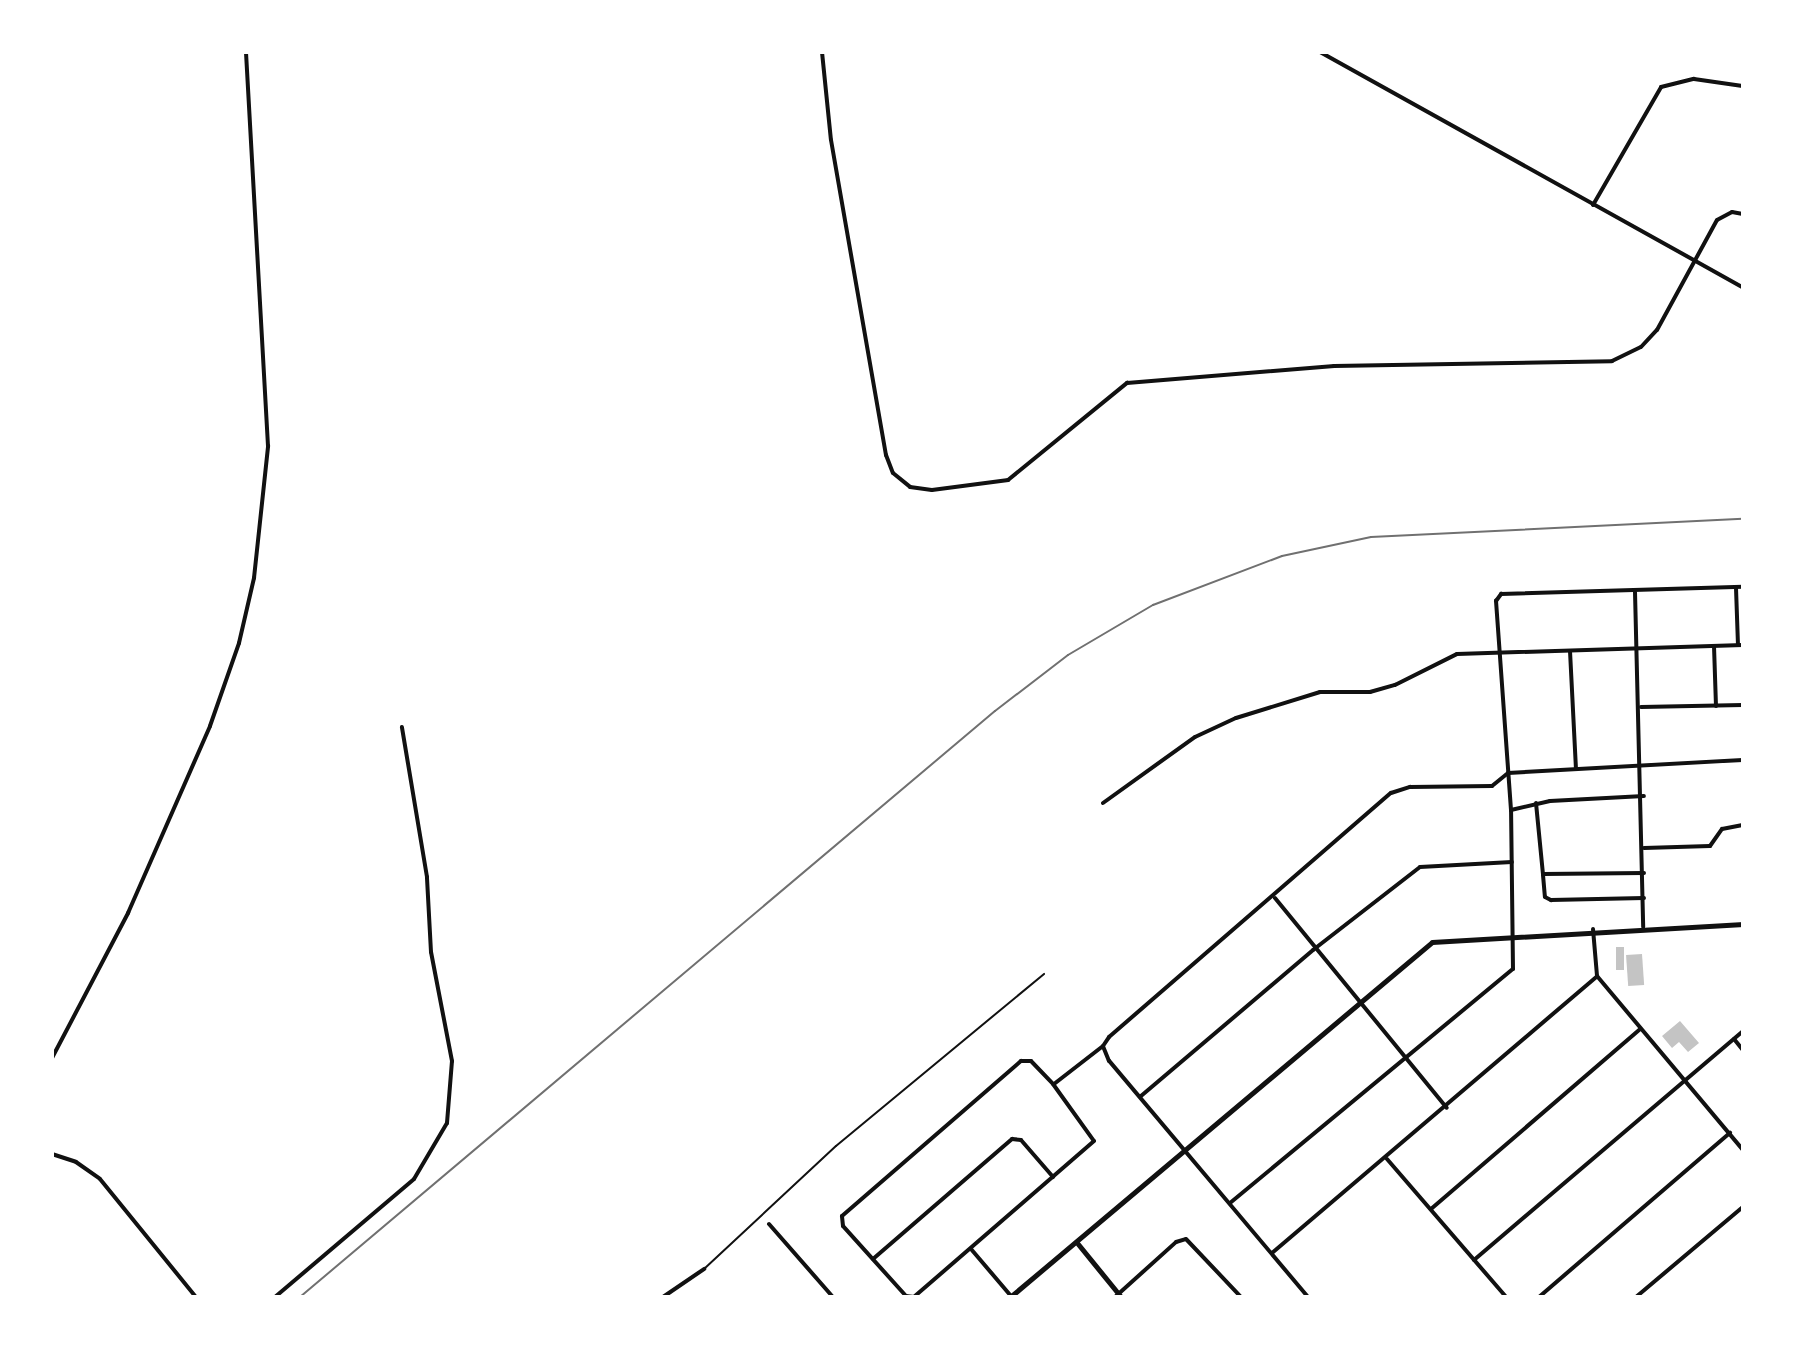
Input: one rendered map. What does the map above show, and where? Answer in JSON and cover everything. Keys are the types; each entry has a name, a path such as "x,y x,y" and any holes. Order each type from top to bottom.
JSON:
{"street":[{"path":"52,1058 128,913 210,726 239,643 254,578 263,528 268,431 246,52"},
{"path":"822,52 831,140 886,455 893,473 910,487 932,490 1008,480 1127,383 1334,366 1612,361 1641,347 1657,330 1717,220 1732,212 1743,214"},
{"path":"1320,52 1743,287"},
{"path":"1593,205 1661,87 1694,79 1743,86"},
{"path":"1103,803 1195,737 1236,718 1320,692 1370,692 1395,685 1457,654 1741,645 1736,587"},
{"path":"1230,1203 1513,969 1515,934 1511,810 1496,601 1501,594 1743,587"},
{"path":"1635,592 1644,796 1643,927"},
{"path":"1714,646 1716,706"},
{"path":"1570,650 1576,768"},
{"path":"1640,707 1743,705"},
{"path":"275,1297 414,1179 447,1123 452,1061 431,952 427,877 402,727"},
{"path":"1053,1084 1103,1046 1275,898 1368,808 1391,793 1410,787 1492,786 1508,773 1743,760"},
{"path":"1511,810 1536,803 1644,796"},
{"path":"1536,803 1545,897 1551,900 1644,898"},
{"path":"1644,848 1710,846 1722,829 1743,825"},
{"path":"1140,1097 1313,950 1420,867 1512,862"},
{"path":"1543,874 1644,873"},
{"path":"1275,898 1313,950 1447,1108"},
{"path":"971,1249 1011,1297 1078,1244 1432,942 1593,929 1743,924"},
{"path":"1593,929 1597,976 1743,1150"},
{"path":"1272,1253 1447,1108 1597,976"},
{"path":"1431,1209 1640,1029"},
{"path":"1474,1260 1743,1031"},
{"path":"1734,1039 1743,1050"},
{"path":"1103,1046 1109,1061 1308,1297"},
{"path":"1021,1061 1031,1061 1053,1084 1094,1141 1053,1177 914,1297 897,1289 843,1226 842,1216 1021,1061"},
{"path":"1539,1297 1730,1133"},
{"path":"873,1259 1012,1139 1021,1140 1053,1177"},
{"path":"52,1154 76,1162 100,1179 196,1297"},
{"path":"1387,1159 1506,1297"},
{"path":"1636,1297 1743,1207"},
{"path":"769,1224 833,1297"},
{"path":"1078,1244 1118,1296 1176,1242 1186,1239 1241,1297"},
{"path":"663,1297 704,1269"}],"lane":[{"path":"704,1269 836,1146 1044,974"}],"building":[{"path":"1616,947 1624,947 1624,970 1616,970"},
{"path":"1642,954 1644,985 1628,986 1626,955"},
{"path":"1680,1021 1699,1043 1688,1052 1679,1042 1672,1048 1662,1036"}],"railway":[{"path":"300,1297 995,711 1068,655 1153,605 1282,556 1371,537 1743,519"}]}
